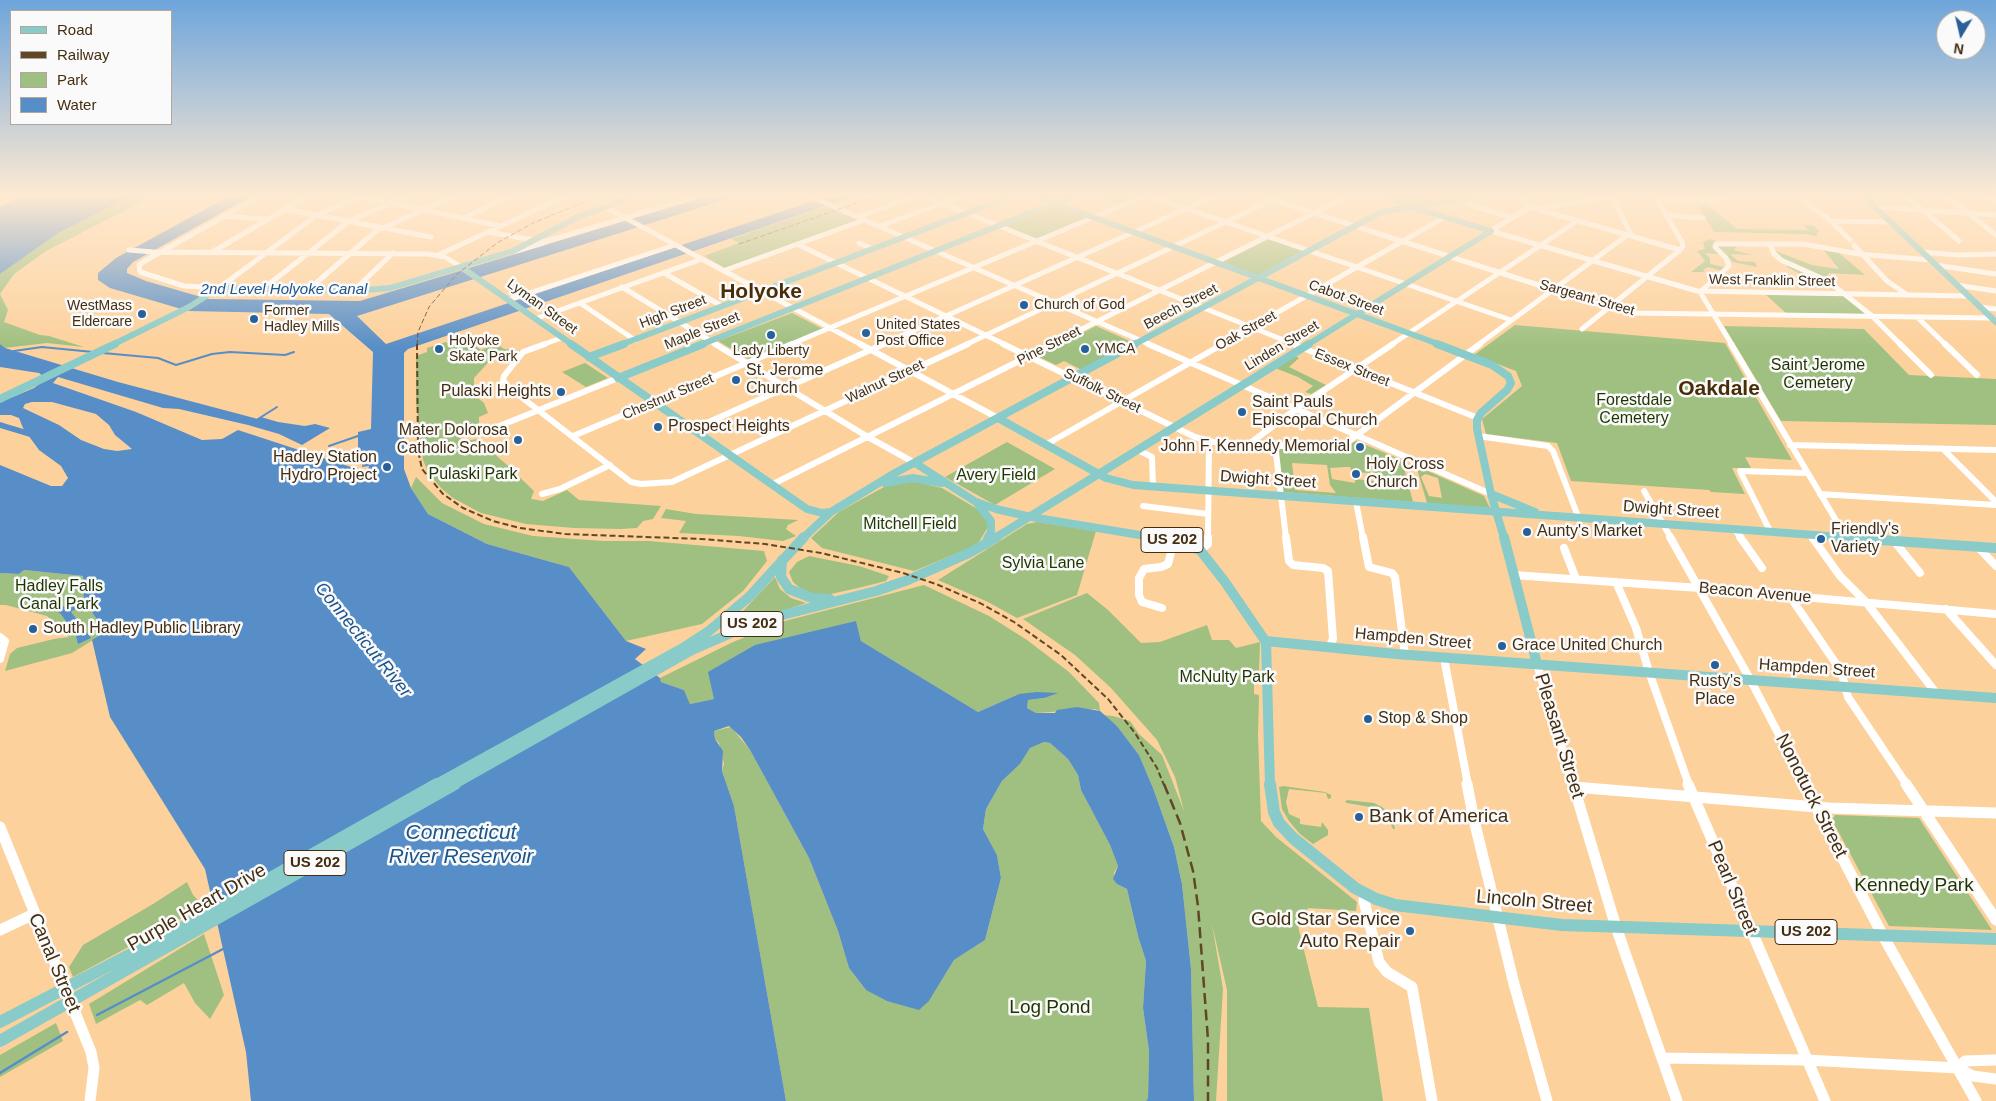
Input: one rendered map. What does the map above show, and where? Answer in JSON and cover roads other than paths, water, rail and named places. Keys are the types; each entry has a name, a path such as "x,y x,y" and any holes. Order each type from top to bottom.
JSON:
{"main road":[{"path":"0,399 180,312 219,288 354,290 390,288 463,268 504,254 522,245"},
{"name":"High Street","path":"589,357 882,245"},
{"name":"Maple Street","path":"618,378 949,245"},
{"name":"Cabot Street","path":"1170,245 1465,354 1503,371 1511,383 1507,390 1481,413 1478,418"},
{"name":"Beech Street","path":"915,463 1321,245"},
{"name":"Linden Street","path":"1031,517 1469,245"},
{"path":"1914,245 1994,320"},
{"name":"Lyman Street","path":"463,268 560,338 807,509 819,512 832,512"},
{"path":"205,297 237,288"},
{"name":"Dwight Street","path":"998,418 1118,482 1153,487 1996,548"},
{"name":"Pleasant Street","path":"1478,418 1478,436 1491,494 1498,513 1537,664"},
{"path":"915,463 976,502 984,510 991,521 991,531 986,544"},
{"name":"US 202","path":"667,661 750,596 804,537 832,512 895,473 915,463"},
{"path":"877,485 913,478 946,484"},
{"path":"1491,494 1550,517"},
{"path":"976,502 1031,517"},
{"path":"804,537 812,524 813,517 807,509"},
{"name":"US 202","path":"437,789 667,661 719,637 759,621 890,586 939,567 986,544 1031,517 1174,541 1200,550 1266,641"},
{"path":"782,560 781,577 789,589 812,598 840,600"},
{"name":"Hampden Street","path":"1266,641 1405,655 1996,698"},
{"name":"Lincoln Street","path":"1266,641 1270,793 1274,812 1280,823 1293,838 1365,894 1395,905 1562,925 1996,939"},
{"name":"Purple Heart Drive","path":"0,1022 36,1004 95,980 188,930 437,789"},
{"name":"Purple Heart Drive","path":"0,1041 40,1019 95,980"}],"street":[{"path":"172,245 139,265 140,272 184,286 219,288 276,245"},
{"path":"212,251 221,245"},
{"path":"264,288 317,245"},
{"path":"309,289 360,245"},
{"path":"438,255 459,245"},
{"path":"504,254 533,245"},
{"path":"509,300 675,245"},
{"name":"Dwight Street","path":"677,245 998,418"},
{"path":"723,270 794,245"},
{"name":"Suffolk Street","path":"801,245 1175,427 1209,441 1338,449 1355,434"},
{"path":"865,245 873,249"},
{"path":"922,245 1491,494"},
{"name":"Chestnut Street","path":"573,436 1026,245"},
{"name":"Essex Street","path":"1047,245 1478,418"},
{"path":"693,429 1102,245"},
{"name":"Walnut Street","path":"560,338 523,352 504,376 503,380 507,386 631,482 651,485 672,482 1177,245"},
{"name":"Pine Street","path":"773,484 1248,245"},
{"path":"1295,245 1512,320"},
{"name":"Oak Street","path":"1047,444 1394,245"},
{"name":"Sargeant Street","path":"1415,245 1610,308 1634,313 1872,316 1994,320"},
{"path":"1355,434 1614,245"},
{"path":"1664,245 1680,250"},
{"path":"1582,329 1648,278 1680,250 1682,245"},
{"path":"1716,245 1715,248 1729,263 1724,272 1700,292 1846,537"},
{"path":"1771,245 1774,254 1782,260 1823,278 1872,316 1931,375"},
{"path":"1816,245 1863,255 1930,260"},
{"path":"1855,245 1887,281 1906,294"},
{"path":"1249,444 1296,410 1541,246"},
{"name":"West Franklin Street","path":"1541,246 1700,292 1968,296"},
{"name":"Lyman Street","path":"129,250 152,252 309,252 438,255 463,268"},
{"path":"1921,252 1958,255 1996,254"},
{"path":"354,290 393,253"},
{"path":"535,319 702,259"},
{"path":"1936,265 1996,274"},
{"path":"664,273 722,306"},
{"path":"1956,285 1996,291"},
{"path":"622,288 868,437 915,463"},
{"path":"580,303 635,340"},
{"path":"1980,307 1996,309"},
{"path":"1917,317 1977,375"},
{"name":"Maple Street","path":"473,433 492,429 618,378"},
{"path":"1478,436 1548,446 1579,519"},
{"path":"1200,550 1208,544 1209,441"},
{"path":"1275,445 1289,562 1294,565 1323,568 1328,571 1333,639 1329,647"},
{"path":"1790,445 1996,450"},
{"path":"1943,449 1996,504"},
{"path":"1138,450 1152,457 1153,487"},
{"path":"894,452 900,460 900,467 895,473"},
{"path":"542,494 560,488 610,465"},
{"path":"1771,532 1740,471 1807,473"},
{"name":"Nonotuck Street","path":"1644,491 1700,588 1882,934 1976,1101"},
{"path":"1820,494 1996,504"},
{"path":"1356,502 1369,567 1392,573 1395,577 1405,655"},
{"path":"1143,506 1208,514"},
{"path":"1735,530 1762,568"},
{"path":"1811,536 1840,576 1866,602 1936,693"},
{"path":"1894,540 1920,573"},
{"path":"1162,608 1142,602 1139,595 1139,578 1144,569 1161,567 1168,564 1174,541"},
{"path":"1978,547 1996,566"},
{"path":"1564,548 1576,579"},
{"name":"Beacon Avenue","path":"1513,575 1700,588 1996,614"},
{"name":"Pearl Street","path":"1616,582 1636,628 1649,672 1693,797 1749,930 1825,1101"},
{"path":"1789,596 1841,672 1848,697 1996,920"},
{"path":"1946,609 1996,665"},
{"path":"0,637 5,641 0,660"},
{"path":"1444,658 1474,820 1514,984 1547,1101"},
{"name":"Pleasant Street","path":"1537,664 1616,927 1677,1101"},
{"path":"1574,786 1817,808 1996,813"},
{"name":"Canal Street","path":"0,827 34,914 61,974 90,1052 94,1068 90,1101"},
{"path":"1365,894 1364,901 1379,962 1387,972 1412,987 1432,1101"},
{"path":"0,930 34,914"},
{"path":"1662,1058 1806,1060 1958,1068 1973,1076 1996,1079"},
{"path":"1958,1068 1965,1061 1996,1060"}],"water":[{"path":"0,245 41,245 0,274"},
{"name":"Connecticut River Reservoir","path":"139,245 163,245 133,262 127,269 127,273 146,281 208,299 360,301 544,245 580,245 357,316 386,344 681,245 710,245 408,349 404,353 404,469 411,488 428,514 487,544 569,567 626,641 646,649 635,659 660,678 661,682 684,690 690,704 714,699 708,672 755,645 856,621 861,641 978,712 1019,694 1037,692 1058,693 1044,698 1028,700 1027,708 1036,713 1055,713 1057,710 1077,707 1100,711 1117,726 1139,755 1174,847 1182,884 1191,969 1194,1101 1146,1101 1148,1098 1149,1051 1143,1008 1146,961 1127,889 1117,884 1113,879 1118,866 1110,845 1081,790 1078,775 1068,759 1050,743 1044,742 1030,748 1020,764 1002,781 986,809 983,829 997,855 1001,878 985,940 954,960 929,1001 919,1010 887,1001 866,990 849,968 838,931 809,858 750,750 741,737 729,726 714,731 715,739 723,751 722,771 734,806 786,1101 251,1101 246,1052 205,869 110,717 92,640 113,627 99,623 87,604 72,611 91,638 78,644 76,636 61,614 50,607 58,604 65,607 84,599 83,576 24,570 19,574 0,573 0,465 51,486 62,486 68,478 61,466 39,450 23,428 19,418 11,415 0,415 0,398 13,397 34,388 46,379 39,373 0,367 0,344 5,348 118,382 258,419 261,417 278,422 305,426 315,424 330,428 302,445 279,434 248,425 179,409 163,408 58,377 53,383 136,412 202,440 222,439 238,430 354,468 354,472 367,476 369,466 362,467 363,457 358,451 358,432 371,429 373,352 329,314 188,311 110,288 98,280 98,273 116,258","holes":["32,402 52,402 96,414 109,425 115,435 132,449 117,451 104,449 81,440 59,425 23,408 25,404"]}],"waterway":[{"path":"321,326 334,318"},
{"path":"14,351 42,347 93,352"},
{"path":"103,353 158,358 176,365 212,354 230,352 285,355 294,352"},
{"path":"258,419 277,407"},
{"name":"Connecticut River","path":"0,425 40,437"},
{"path":"329,446 358,436"},
{"path":"97,1015 223,949"},
{"path":"0,1073 67,1032"}],"railway":[{"path":"417,345 418,332 429,307 456,275 494,245"},
{"path":"417,345 418,450 422,469 443,494 463,508 493,521 520,528 565,534 701,539 765,544 821,553 903,573 936,584 980,603 1014,622 1061,655 1108,699 1135,733 1157,768 1164,785"},
{"path":"1164,784 1180,823 1193,871 1198,906 1208,1040 1208,1101"}],"place":[{"name":"Church of God","path":"1024,305"},
{"name":"WestMass Eldercare","path":"142,314"},
{"name":"Former Hadley Mills","path":"254,319"},
{"name":"United States Post Office","path":"866,333"},
{"name":"Lady Liberty","path":"771,335"},
{"name":"Holyoke Skate Park","path":"439,349"},
{"name":"YMCA","path":"1085,349"},
{"name":"St. Jerome Church","path":"736,380"},
{"name":"Pulaski Heights","path":"561,392"},
{"name":"Saint Pauls Episcopal Church","path":"1242,412"},
{"name":"Prospect Heights","path":"658,427"},
{"name":"Mater Dolorosa Catholic School","path":"518,440"},
{"name":"John F. Kennedy Memorial","path":"1360,447"},
{"name":"Hadley Station Hydro Project","path":"387,467"},
{"name":"Holy Cross Church","path":"1356,474"},
{"name":"Aunty's Market","path":"1527,532"},
{"name":"Friendly's Variety","path":"1821,539"},
{"name":"South Hadley Public Library","path":"33,629"},
{"name":"Grace United Church","path":"1502,646"},
{"name":"Rusty's Place","path":"1715,665"},
{"name":"Stop & Shop","path":"1368,719"},
{"name":"Bank of America","path":"1359,817"},
{"name":"Gold Star Service Auto Repair","path":"1410,931"}],"district":[{"name":"Holyoke","path":"761,292"},
{"name":"Oakdale","path":"1719,389"}],"water label":[{"name":"2nd Level Holyoke Canal","path":"284,290"}],"park label":[{"name":"Saint Jerome Cemetery","path":"1818,375"},
{"name":"Forestdale Cemetery","path":"1634,410"},
{"name":"Pulaski Park","path":"473,475"},
{"name":"Avery Field","path":"996,476"},
{"name":"Mitchell Field","path":"910,525"},
{"name":"Sylvia Lane","path":"1043,564"},
{"name":"Hadley Falls Canal Park","path":"59,596"},
{"name":"McNulty Park","path":"1227,678"},
{"name":"Kennedy Park","path":"1914,886"},
{"name":"Log Pond","path":"1050,1008"}]}
